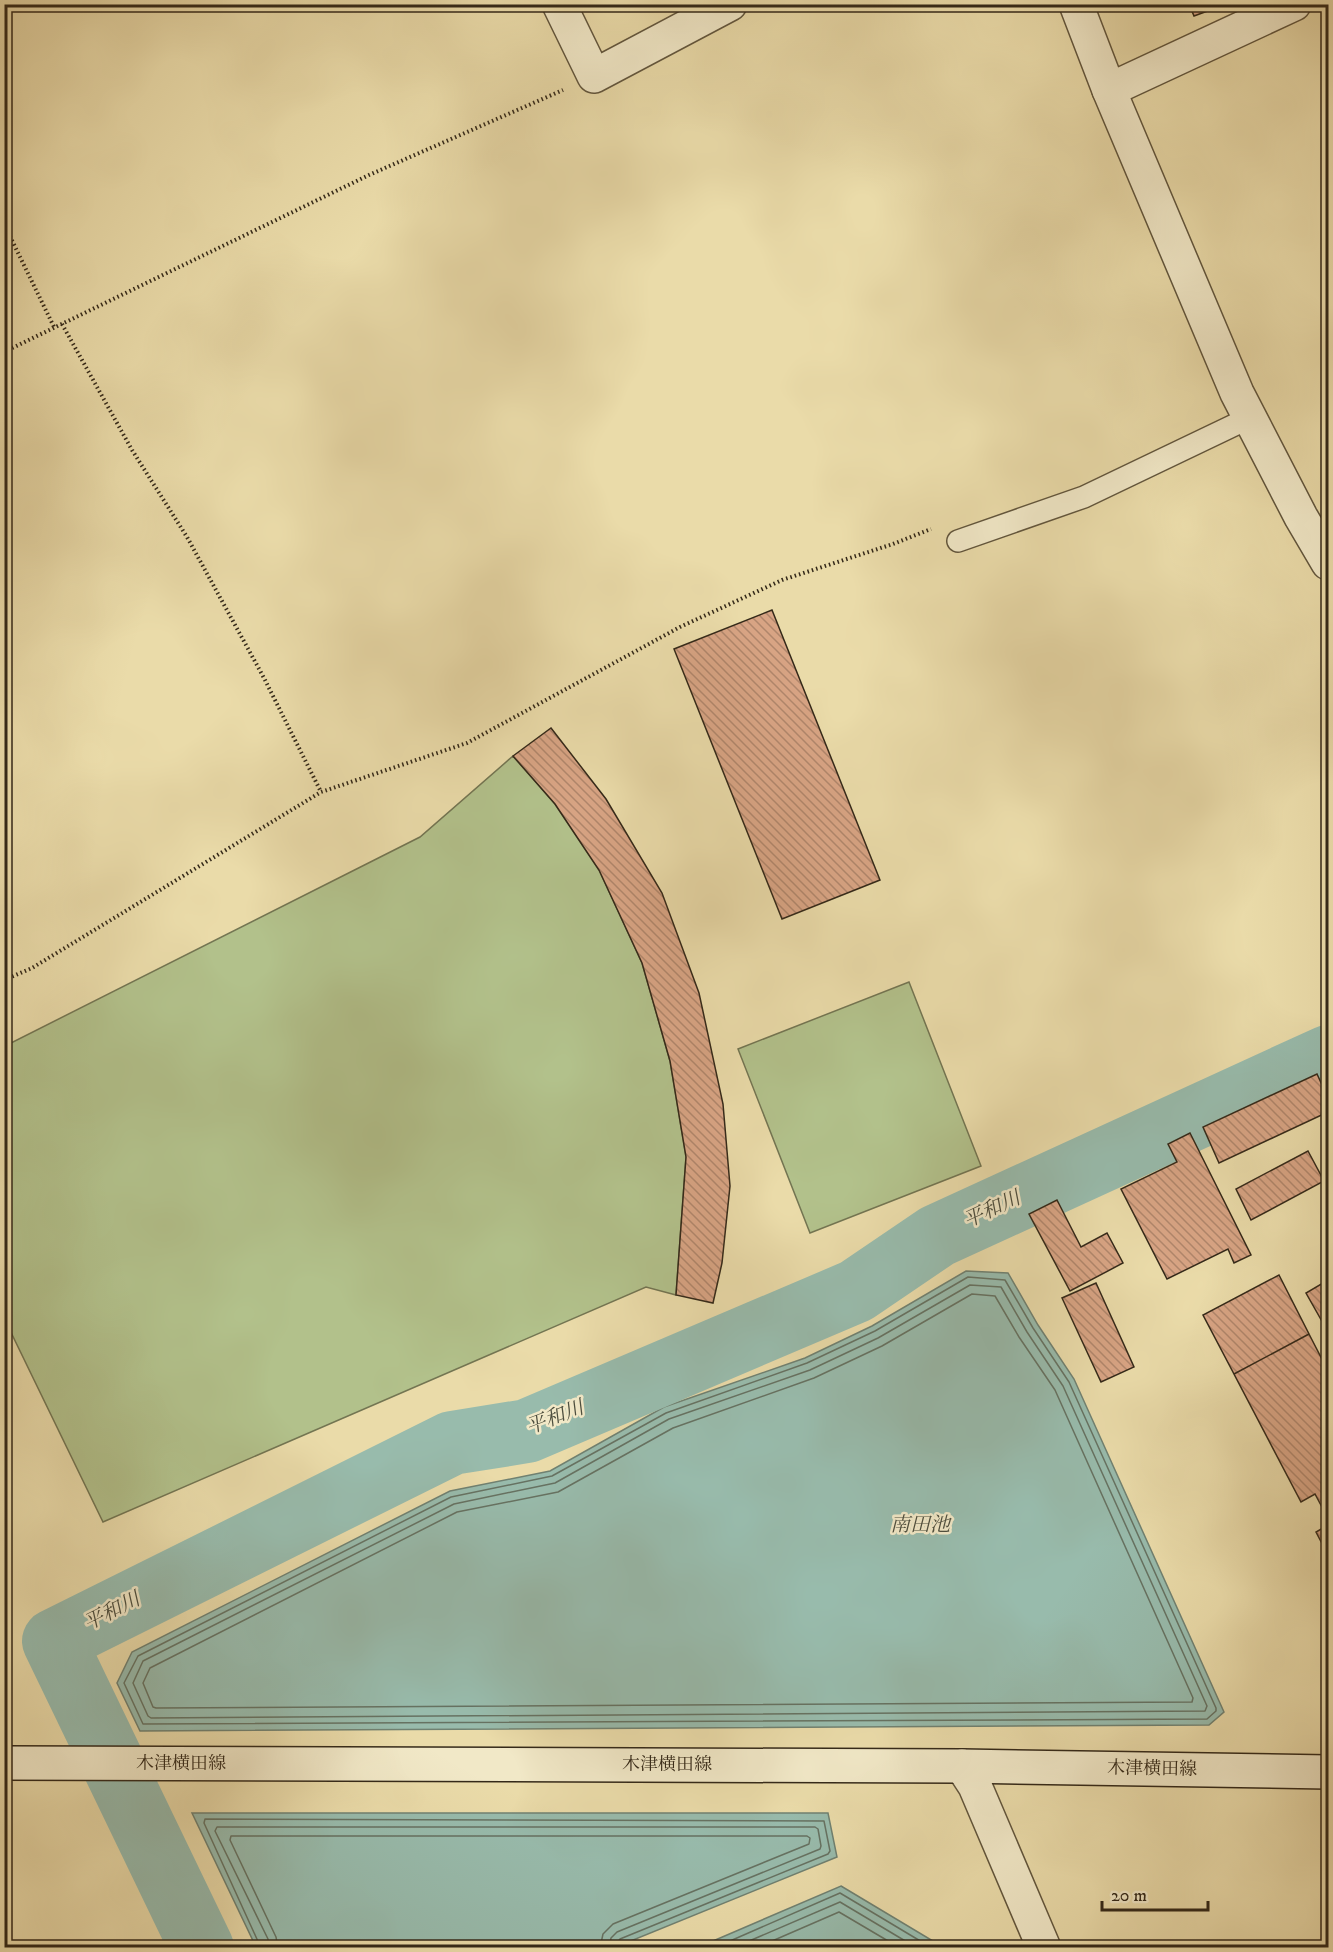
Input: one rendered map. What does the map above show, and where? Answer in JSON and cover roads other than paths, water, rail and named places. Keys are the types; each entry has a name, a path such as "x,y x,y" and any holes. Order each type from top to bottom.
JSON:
{"main road":[{"path":"559,4 594,76 730,4"},
{"path":"1076,4 1109,90 1249,418 1301,516 1329,563"},
{"path":"1109,90 1294,4"},
{"name":"木津横田線","path":"4,1763 962,1766 1329,1772"},
{"path":"962,1766 975,1786 1044,1947"}],"lane":[{"path":"958,541 1084,497 1249,418"}],"water":[{"name":"南田池","path":"966,1271 1008,1273 1038,1325 1074,1379 1224,1712 1209,1725 140,1731 117,1683 132,1652 450,1491 550,1471 664,1407 805,1358 872,1326"},
{"path":"192,1813 828,1813 837,1857 616,1947 256,1947"},
{"path":"841,1886 943,1947 699,1947"}],"waterway":[{"name":"平和川","path":"202,1948 54,1641 452,1443 527,1431 856,1291 937,1236 1328,1057"}]}
